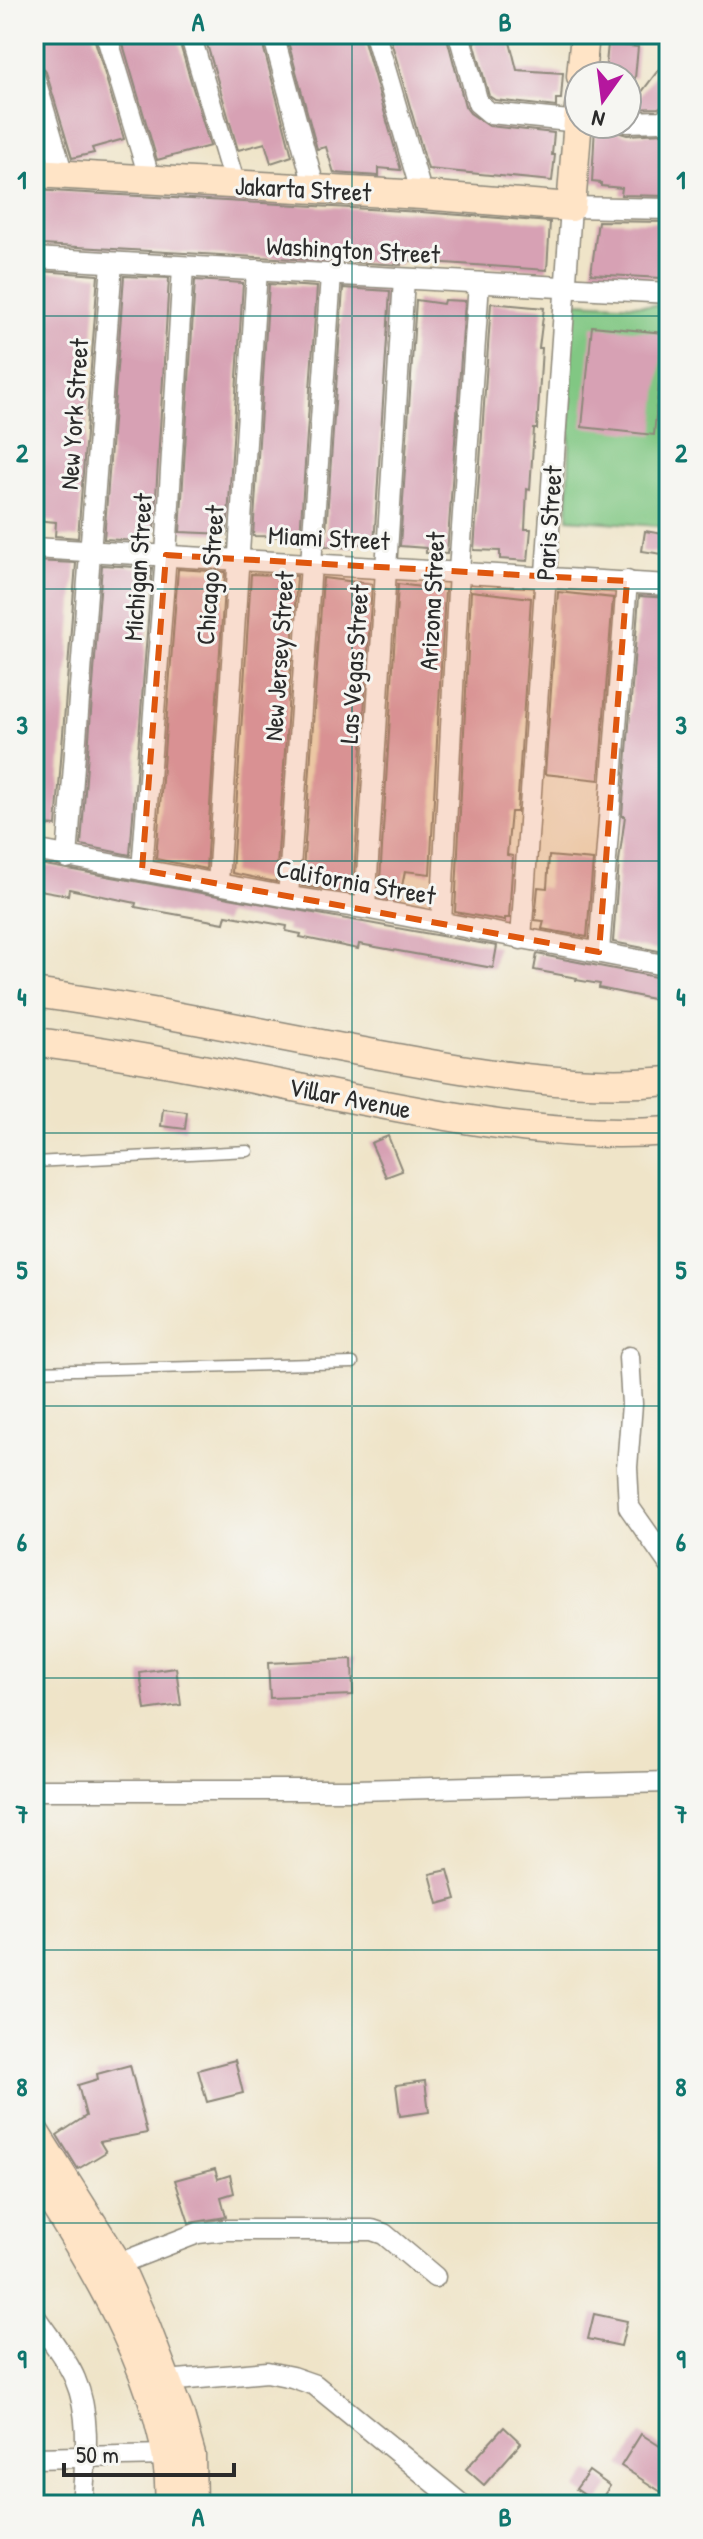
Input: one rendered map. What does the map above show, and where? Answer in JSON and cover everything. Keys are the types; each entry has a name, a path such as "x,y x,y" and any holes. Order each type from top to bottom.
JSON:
{"main road":[{"path":"583,60 585,34"},
{"name":"Paris Street","path":"571,207 577,140"},
{"name":"Jakarta Street","path":"34,173 422,195 571,207"},
{"name":"Villar Avenue","path":"34,993 125,1005 470,1071 555,1081 642,1084 669,1081"},
{"name":"Villar Avenue","path":"34,1042 108,1051 462,1120 571,1131 669,1131"},
{"path":"34,2131 106,2269 191,2455 192,2505"},
{"path":"34,2173 106,2269"},
{"path":"156,2382 169,2505"}],"street":[{"path":"106,34 150,180"},
{"path":"190,34 235,185"},
{"path":"273,34 315,190"},
{"path":"375,34 422,195"},
{"path":"459,34 478,103 490,113 563,116"},
{"path":"34,76 63,175"},
{"path":"643,122 661,121 669,117"},
{"path":"571,207 669,209"},
{"name":"Paris Street","path":"521,939 571,207"},
{"name":"Washington Street","path":"34,258 669,293"},
{"name":"New York Street","path":"67,858 112,263"},
{"name":"Michigan Street","path":"142,870 166,555 183,267"},
{"name":"Chicago Street","path":"218,883 257,270"},
{"name":"New Jersey Street","path":"288,897 331,275"},
{"name":"Las Vegas Street","path":"365,908 404,279"},
{"name":"Arizona Street","path":"441,923 459,571 479,283"},
{"name":"Miami Street","path":"34,548 669,585"},
{"path":"599,952 627,581"},
{"name":"California Street","path":"34,850 288,897 365,908 669,966"},
{"path":"629,1357 632,1404 627,1467 629,1507 669,1564"},
{"path":"34,1790 356,1790 669,1782"},
{"path":"106,2269 198,2233 225,2230 372,2230 384,2234 435,2277"},
{"path":"34,2315 75,2378 84,2413 86,2457 82,2505"},
{"path":"156,2382 267,2372 315,2385 462,2505"},
{"path":"34,2458 166,2455"}],"lane":[{"path":"34,1162 248,1151"},
{"path":"34,1371 353,1363"}],"highlighted area":[{"path":"166,555 627,581 599,952 142,870"}],"green space":[{"path":"573,302 669,306 669,527 568,519"}],"building":[{"path":"34,34 93,34 124,139 92,148 94,153 72,158 46,72 34,63"},
{"path":"120,34 177,34 210,146 157,160"},
{"path":"204,34 260,34 292,156 271,163 265,143 238,150"},
{"path":"286,34 362,34 401,170 379,168 379,176 334,173 326,147 317,149"},
{"path":"389,34 446,34 465,106 470,113 489,126 554,133 552,181 428,169"},
{"path":"472,34 508,34 517,70 563,73 561,99 556,99 556,107 495,100 489,96"},
{"path":"608,44 638,47 637,60 606,60"},
{"path":"669,56 667,105 643,109 643,90"},
{"path":"664,133 662,163 669,163 667,196 621,195 622,188 592,182 594,140 643,140 643,134"},
{"path":"34,190 550,222 547,270 401,260 401,265 42,245 34,242"},
{"path":"598,221 669,222 669,276 591,274"},
{"path":"40,271 98,275 78,538 55,536 56,522 34,520 34,393 42,312 38,312"},
{"path":"124,276 169,278 154,530 139,529 138,541 104,539"},
{"path":"195,280 243,283 227,534 180,532"},
{"path":"269,284 317,287 300,537 253,536"},
{"path":"343,288 390,291 374,545 352,543 352,548 325,546"},
{"path":"416,300 443,304 444,300 465,301 447,554 426,553 426,548 400,546"},
{"path":"491,303 544,308 539,348 542,348 537,429 534,429 530,490 527,489 525,529 531,529 528,561 500,559 500,551 474,550"},
{"path":"592,326 664,333 654,435 582,427"},
{"path":"645,531 669,535 669,555 642,551"},
{"path":"34,561 76,563 56,826 34,824"},
{"path":"102,565 152,568 130,855 81,845"},
{"path":"178,569 225,572 206,869 156,859"},
{"path":"251,574 297,576 276,882 232,873"},
{"path":"323,578 372,584 353,893 302,886"},
{"path":"398,584 445,590 430,874 405,871 399,901 379,897"},
{"path":"471,591 531,598 517,812 511,812 507,855 513,856 509,918 505,921 455,912"},
{"path":"558,592 613,598 599,780 545,774"},
{"path":"639,596 669,598 669,953 613,942 625,816 622,816"},
{"path":"549,856 593,860 587,937 542,929 544,921 535,920 538,887 547,888"},
{"path":"34,863 497,946 493,968 359,944 358,949 300,937 301,934 286,931 287,926 226,915 224,923 135,907 136,903 69,889 68,895 34,889"},
{"path":"537,954 666,979 662,1001 534,970"},
{"path":"163,1109 187,1112 185,1129 161,1126"},
{"path":"388,1136 402,1171 386,1177 371,1143"},
{"path":"352,1659 353,1695 270,1698 268,1663"},
{"path":"176,1668 181,1705 145,1710 140,1673"},
{"path":"448,1870 456,1899 438,1904 430,1874"},
{"path":"235,2060 243,2093 207,2102 198,2070"},
{"path":"130,2065 147,2133 100,2142 106,2152 78,2169 57,2135 86,2116 78,2085 98,2079 97,2074"},
{"path":"425,2081 429,2112 400,2116 396,2085"},
{"path":"215,2169 218,2179 230,2175 234,2193 221,2197 226,2217 189,2223 175,2180"},
{"path":"594,2314 627,2321 621,2346 588,2339"},
{"path":"504,2427 521,2443 484,2485 466,2469"},
{"path":"641,2434 669,2452 669,2497 621,2466"},
{"path":"589,2471 610,2486 598,2504 576,2489"}]}
